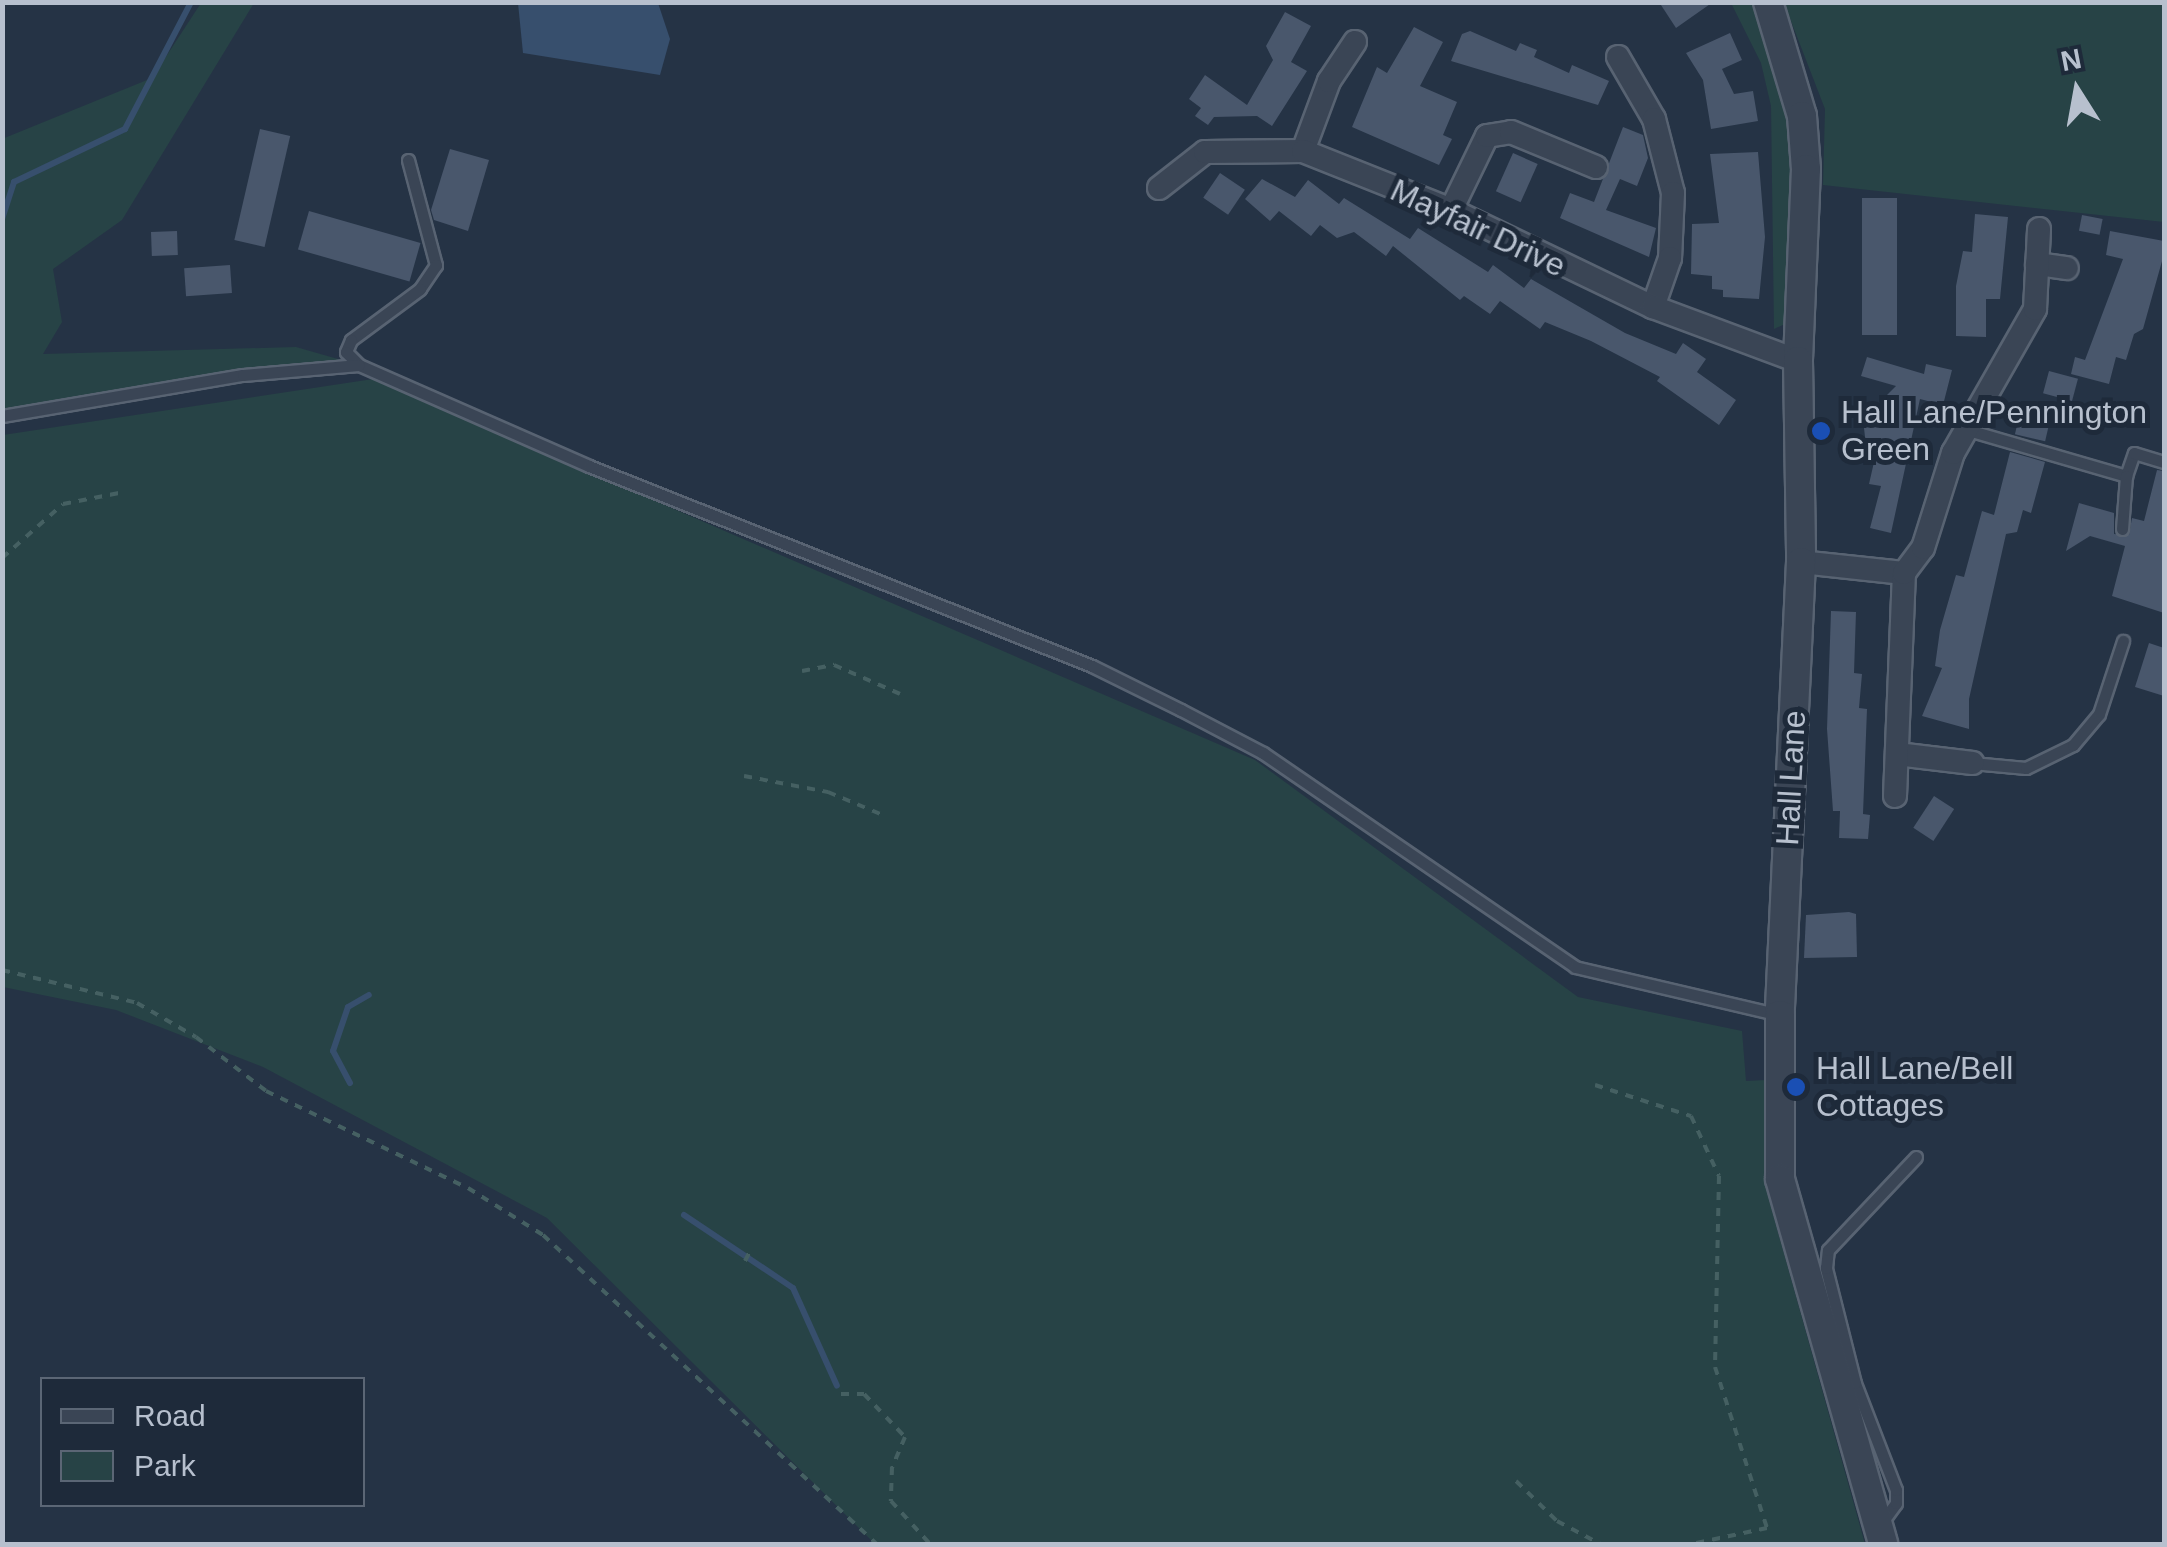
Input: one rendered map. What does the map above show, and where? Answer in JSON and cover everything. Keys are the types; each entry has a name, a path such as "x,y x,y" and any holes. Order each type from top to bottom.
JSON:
{"street":[{"name":"Hall Lane","path":"1768,2 1802,116 1805,236 1798,361 1801,562 1780,1015 1780,1179 1880,1536"},
{"path":"1303,151 1329,80 1355,42"},
{"path":"1618,57 1654,119 1674,193 1670,258 1653,307"},
{"path":"1451,210 1487,136 1511,132 1596,167"},
{"name":"Mayfair Drive","path":"1159,188 1205,152 1303,151 1451,210 1653,307 1798,361"},
{"path":"1894,796 1904,573 1922,548 1952,453 2034,309 2039,229"},
{"path":"2037,264 2068,268"},
{"path":"1801,562 1904,573"},
{"path":"1897,754 1972,763"}],"lane":[{"path":"408,160 436,265 420,290 351,340 346,352 358,366 589,466 1092,666 1263,753 1575,967 1780,1015"},
{"path":"2,416 243,374 358,366"},
{"path":"1968,430 2126,476"},
{"path":"2122,529 2126,476 2134,454 2164,462"},
{"path":"1972,763 2026,768 2074,745 2099,714 2123,641"},
{"path":"1880,1536 1896,1503 1896,1490 1855,1383 1826,1268 1828,1250 1916,1158"}],"path":[{"path":"2,558 62,504 119,493"},
{"path":"802,671 834,665 900,694"},
{"path":"744,776 828,792 885,816"},
{"path":"2,970 137,1003 196,1037 266,1091 468,1188 543,1235 877,1544"},
{"path":"1596,1085 1691,1116 1719,1176 1714,1367 1767,1528 1692,1544"},
{"path":"745,1261 752,1249"},
{"path":"841,1394 864,1394 905,1437 892,1466 891,1501 930,1544"},
{"path":"1516,1481 1556,1521 1600,1544"}],"green space":[{"path":"201,3 254,3 122,220 53,269 62,322 43,354 296,347 359,365 3,418 2,139 152,78"},
{"path":"1731,3 1754,3 1765,24 1781,63 1794,149 1787,323 1774,329 1771,106 1761,63"},
{"path":"1784,3 2164,3 2164,222 1823,185 1825,109"},
{"path":"373,379 1255,760 1578,997 1742,1031 1746,1081 1766,1080 1764,1166 1773,1214 1865,1544 875,1544 547,1218 263,1067 116,1010 3,987 3,435"}],"water":[{"path":"518,3 658,3 670,39 660,75 523,53"}],"building":[{"path":"1659,2 1713,2 1676,28"},
{"path":"1285,12 1311,26 1291,62 1307,71 1272,126 1257,116 1214,117 1208,125 1195,116 1201,108 1189,99 1205,75 1247,105 1273,60 1266,46"},
{"path":"1414,27 1443,42 1420,86 1457,102 1443,135 1452,139 1439,165 1352,127 1377,67 1387,73"},
{"path":"1470,31 1516,51 1520,43 1537,50 1534,57 1569,73 1572,65 1609,81 1598,105 1451,61 1462,34"},
{"path":"1730,33 1742,60 1722,69 1734,94 1753,91 1758,121 1711,129 1703,80 1686,53"},
{"path":"1623,127 1643,135 1648,158 1637,186 1620,179 1606,210 1656,228 1649,257 1560,218 1570,193 1594,202"},
{"path":"260,129 290,136 265,247 234,240"},
{"path":"450,149 489,160 468,231 434,220 431,210"},
{"path":"1758,152 1765,237 1759,299 1723,297 1723,290 1712,289 1712,276 1691,274 1692,224 1719,223 1710,154"},
{"path":"1513,153 1538,164 1521,202 1496,191"},
{"path":"1220,173 1245,190 1228,215 1203,198"},
{"path":"1262,179 1295,197 1308,180 1339,204 1344,198 1410,239 1418,228 1488,272 1493,265 1524,288 1531,279 1625,333 1676,354 1683,343 1706,359 1697,372 1736,400 1719,425 1657,381 1660,377 1591,341 1545,322 1540,329 1500,301 1490,314 1464,296 1460,300 1393,246 1386,256 1354,232 1337,238 1320,225 1311,236 1279,211 1270,221 1245,199"},
{"path":"1862,198 1897,198 1897,335 1862,335"},
{"path":"309,211 421,243 409,281 298,249"},
{"path":"1975,214 2008,217 2000,299 1986,299 1986,337 1956,336 1956,286 1963,251 1972,252"},
{"path":"2082,215 2103,219 2100,235 2079,231"},
{"path":"177,231 178,255 152,256 151,232"},
{"path":"2110,231 2164,241 2164,254 2143,329 2134,334 2126,360 2116,357 2109,384 2071,374 2075,357 2085,360 2123,259 2106,255"},
{"path":"230,265 232,293 186,296 184,268"},
{"path":"1867,357 1924,374 1926,364 1952,370 1943,405 1920,399 1891,533 1870,528 1881,486 1869,484 1877,449 1866,446 1863,419 1896,386 1861,376"},
{"path":"2049,371 2078,379 2072,401 2043,393"},
{"path":"2021,408 2051,415 2045,441 2015,434"},
{"path":"2010,452 2045,462 2031,513 2023,510 2017,532 2006,534 1969,699 1969,729 1922,716 1942,668 1935,666 1940,630 1956,575 1964,577 1982,511 1994,515"},
{"path":"2157,470 2164,471 2164,613 2112,596 2125,546 2090,536 2066,551 2079,503 2114,513 2114,534 2129,535 2132,518 2144,521"},
{"path":"1831,611 1856,612 1854,673 1862,674 1859,708 1867,709 1863,814 1870,815 1868,839 1839,838 1840,811 1833,811 1827,729"},
{"path":"2149,643 2164,648 2164,696 2135,687"},
{"path":"1934,796 1954,809 1933,841 1913,828"},
{"path":"1856,914 1857,957 1804,958 1806,915"}],"waterway":[{"path":"2,219 14,182 125,129 191,2"},
{"path":"350,1083 333,1051 348,1007 369,995"},
{"path":"684,1215 793,1288 837,1386"}],"place":[{"name":"Hall Lane/Pennington Green","path":"1821,431"},
{"name":"Hall Lane/Bell Cottages","path":"1796,1087"}]}
